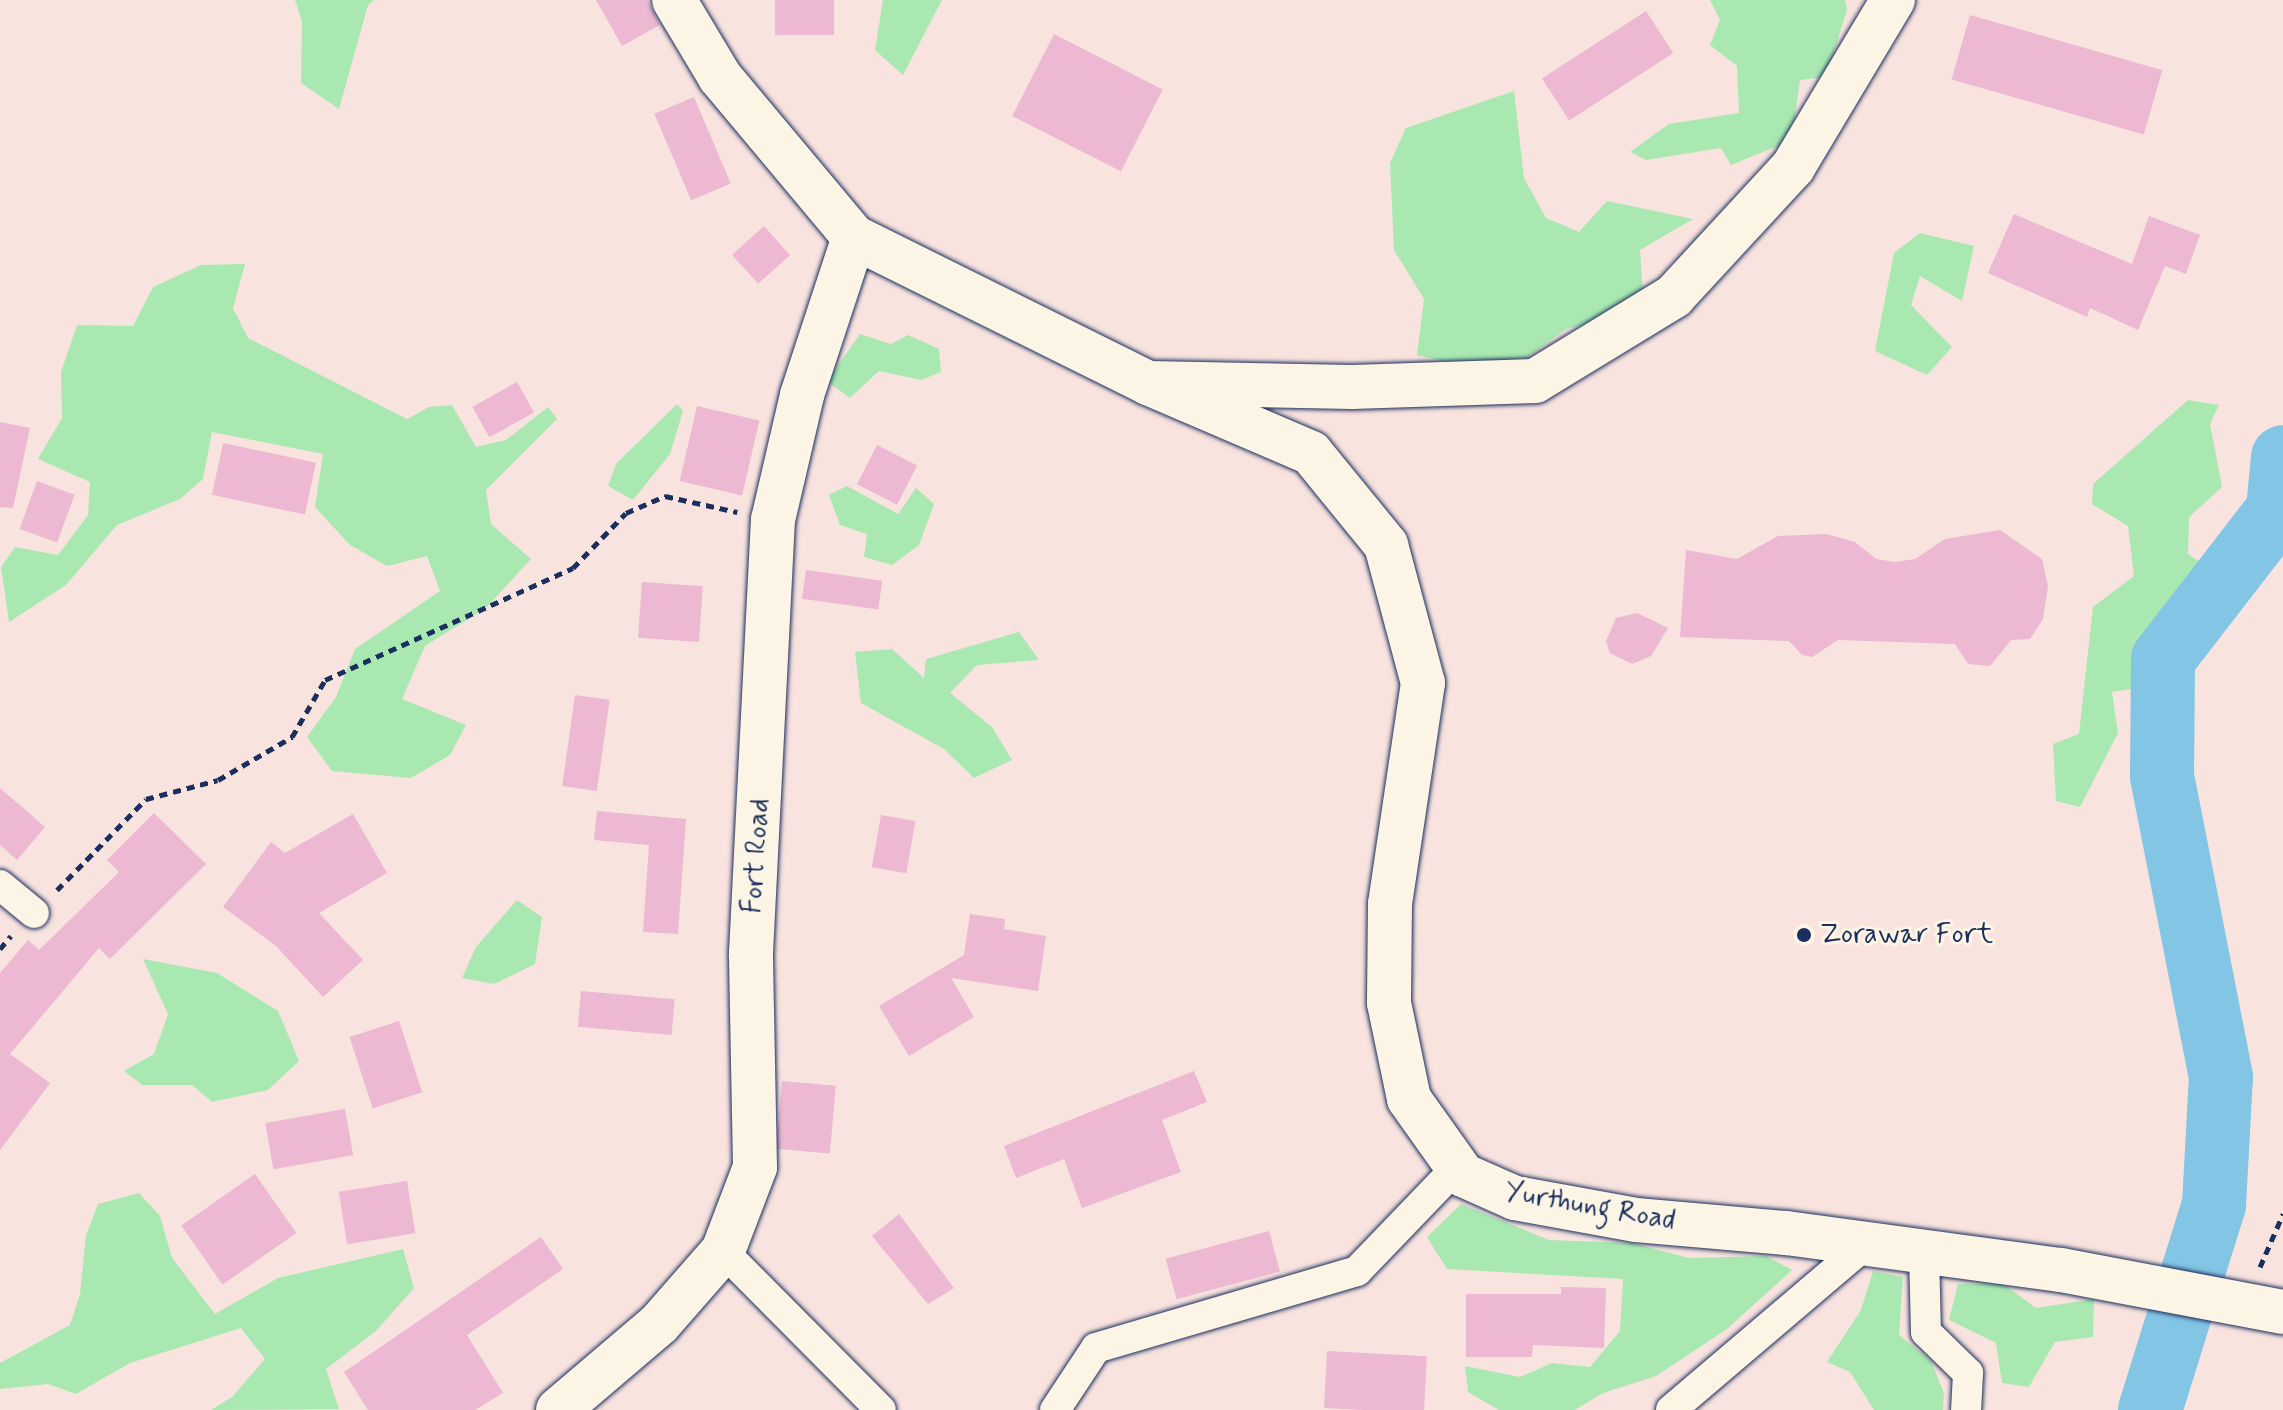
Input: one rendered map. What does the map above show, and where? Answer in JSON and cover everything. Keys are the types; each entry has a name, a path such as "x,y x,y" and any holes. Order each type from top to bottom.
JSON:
{"street":[{"path":"674,0 720,77 854,237"},
{"path":"1148,383 1352,387 1535,381 1674,296 1793,167 1893,0"},
{"name":"Yurthung Road","path":"854,237 1148,383 1311,453 1386,545 1423,683 1390,904 1389,1003 1409,1099 1456,1168 1515,1198 1636,1220 1924,1252 2168,1287 2248,1305"},
{"name":"Fort Road","path":"558,1410 659,1324 723,1251 755,1167 751,953 773,520 802,395 854,237"},
{"path":"0,885 34,913"},
{"path":"1055,1410 1096,1348 1357,1271 1456,1168"},
{"path":"1671,1410 1866,1244"},
{"path":"723,1251 881,1410"},
{"path":"1924,1252 1926,1332 1968,1373 1966,1410"}],"path":[{"path":"0,949 146,799 218,780 292,737 325,680 573,568 626,513 665,496 773,520"},
{"path":"2248,1305 2283,1214"}],"green space":[{"path":"295,0 374,0 368,5 339,109 301,83 302,21"},
{"path":"883,0 942,0 903,75 875,50"},
{"path":"1710,0 1845,0 1847,10 1826,77 1800,80 1792,140 1731,165 1721,148 1646,160 1630,152 1669,124 1739,113 1737,66 1710,45 1720,20"},
{"path":"1514,91 1524,178 1546,218 1579,232 1607,201 1693,219 1640,250 1643,292 1610,318 1566,329 1526,358 1455,364 1417,355 1424,299 1394,250 1390,163 1406,128"},
{"path":"1920,233 1974,246 1962,301 1920,276 1911,305 1952,347 1927,375 1875,351 1894,253"},
{"path":"245,264 233,308 248,338 407,419 429,407 452,405 476,447 506,440 548,407 557,419 486,490 491,524 531,559 486,608 425,646 402,699 466,725 450,755 411,778 332,771 307,737 336,697 355,649 440,591 427,556 387,566 350,545 315,507 323,454 212,432 203,479 180,499 117,525 66,585 9,622 1,567 15,547 58,555 88,515 90,482 38,459 62,418 61,372 77,325 133,326 153,287 201,265"},
{"path":"860,334 891,344 908,335 939,349 941,372 921,380 879,371 850,398 827,381"},
{"path":"2188,400 2219,405 2210,424 2222,487 2189,517 2188,554 2200,562 2144,687 2112,692 2118,733 2080,807 2056,801 2053,744 2079,734 2093,607 2134,576 2128,526 2092,504 2093,484"},
{"path":"677,404 683,411 670,454 633,500 608,486 616,464"},
{"path":"847,486 898,514 916,488 934,504 919,545 892,565 864,557 867,534 840,525 829,495"},
{"path":"1019,632 1039,660 977,665 950,693 992,727 1012,760 974,778 944,749 861,703 855,652 892,649 924,678 926,659"},
{"path":"517,900 542,917 535,964 494,984 462,978 476,947"},
{"path":"143,959 217,973 278,1011 299,1061 268,1090 212,1102 192,1085 142,1085 124,1071 154,1054 168,1014"},
{"path":"139,1193 160,1216 172,1258 215,1314 278,1278 403,1249 414,1288 376,1331 326,1369 339,1409 211,1410 232,1397 265,1359 241,1328 130,1363 76,1394 48,1384 0,1389 0,1363 70,1325 80,1294 86,1235 98,1204"},
{"path":"1461,1204 1549,1240 1632,1243 1689,1258 1766,1256 1792,1270 1727,1329 1656,1376 1603,1393 1575,1410 1499,1410 1468,1392 1465,1366 1520,1377 1552,1363 1590,1367 1620,1331 1623,1279 1447,1269 1427,1237"},
{"path":"1873,1271 1903,1277 1899,1335 1931,1361 1944,1393 1943,1410 1874,1410 1850,1372 1827,1362 1861,1310"},
{"path":"1958,1284 2003,1284 2036,1308 2094,1299 2093,1337 2055,1342 2029,1387 2002,1383 1996,1343 1949,1320"}],"building":[{"path":"596,0 647,0 660,25 622,46"},
{"path":"775,0 834,0 834,35 775,35"},
{"path":"1646,11 1673,53 1569,120 1542,79"},
{"path":"1970,15 2162,70 2144,135 1952,79"},
{"path":"1054,34 1163,89 1121,171 1012,116"},
{"path":"694,97 731,184 691,200 654,114"},
{"path":"2014,214 2132,264 2149,216 2200,235 2186,274 2165,266 2138,330 2090,308 2087,317 1988,273"},
{"path":"764,226 790,255 758,284 732,255"},
{"path":"517,382 534,413 489,437 472,407"},
{"path":"697,406 759,420 742,495 680,481"},
{"path":"0,422 30,428 13,508 0,507"},
{"path":"223,443 316,463 305,515 212,495"},
{"path":"877,445 917,465 897,505 857,484"},
{"path":"37,481 75,495 57,543 20,529"},
{"path":"2000,530 2042,559 2048,586 2043,619 2030,639 2011,640 1990,666 1968,664 1955,644 1838,640 1812,657 1802,655 1789,641 1680,637 1686,550 1737,559 1778,536 1826,534 1855,542 1876,559 1895,562 1915,559 1945,539"},
{"path":"806,570 882,581 878,609 802,599"},
{"path":"642,582 703,586 699,642 638,638"},
{"path":"1637,613 1668,628 1651,656 1632,664 1610,653 1606,641 1616,618"},
{"path":"575,695 610,700 597,791 562,786"},
{"path":"0,788 45,827 17,860 0,845"},
{"path":"597,811 686,819 678,934 643,932 649,845 594,840"},
{"path":"154,813 206,864 110,959 99,948 10,1054 50,1083 0,1150 0,973 28,940 39,950 119,872 107,860"},
{"path":"353,814 387,873 319,913 363,960 323,997 276,946 223,907 271,842 285,853"},
{"path":"881,815 915,821 906,873 872,867"},
{"path":"970,914 1005,919 1004,929 1046,936 1038,991 951,978 974,1017 909,1056 879,1006 964,955"},
{"path":"581,991 675,999 672,1035 578,1027"},
{"path":"399,1021 422,1092 373,1108 350,1037"},
{"path":"1194,1071 1207,1102 1162,1120 1181,1172 1082,1208 1064,1159 1016,1178 1004,1146"},
{"path":"782,1081 836,1086 830,1153 776,1149"},
{"path":"345,1109 353,1155 273,1169 265,1123"},
{"path":"255,1174 296,1233 223,1285 181,1226"},
{"path":"407,1181 415,1233 347,1244 339,1192"},
{"path":"899,1214 954,1288 928,1304 872,1236"},
{"path":"1269,1231 1280,1272 1177,1299 1166,1259"},
{"path":"541,1237 563,1269 467,1335 503,1393 475,1410 368,1410 344,1372"},
{"path":"1561,1287 1606,1288 1604,1348 1533,1345 1532,1357 1466,1357 1466,1294 1561,1294"},
{"path":"1327,1351 1427,1356 1424,1410 1324,1408"}],"waterway":[{"path":"2150,1410 2214,1205 2221,1077 2162,776 2163,659 2278,510 2283,457"}],"place":[{"name":"Zorawar Fort","path":"1804,935"}]}
